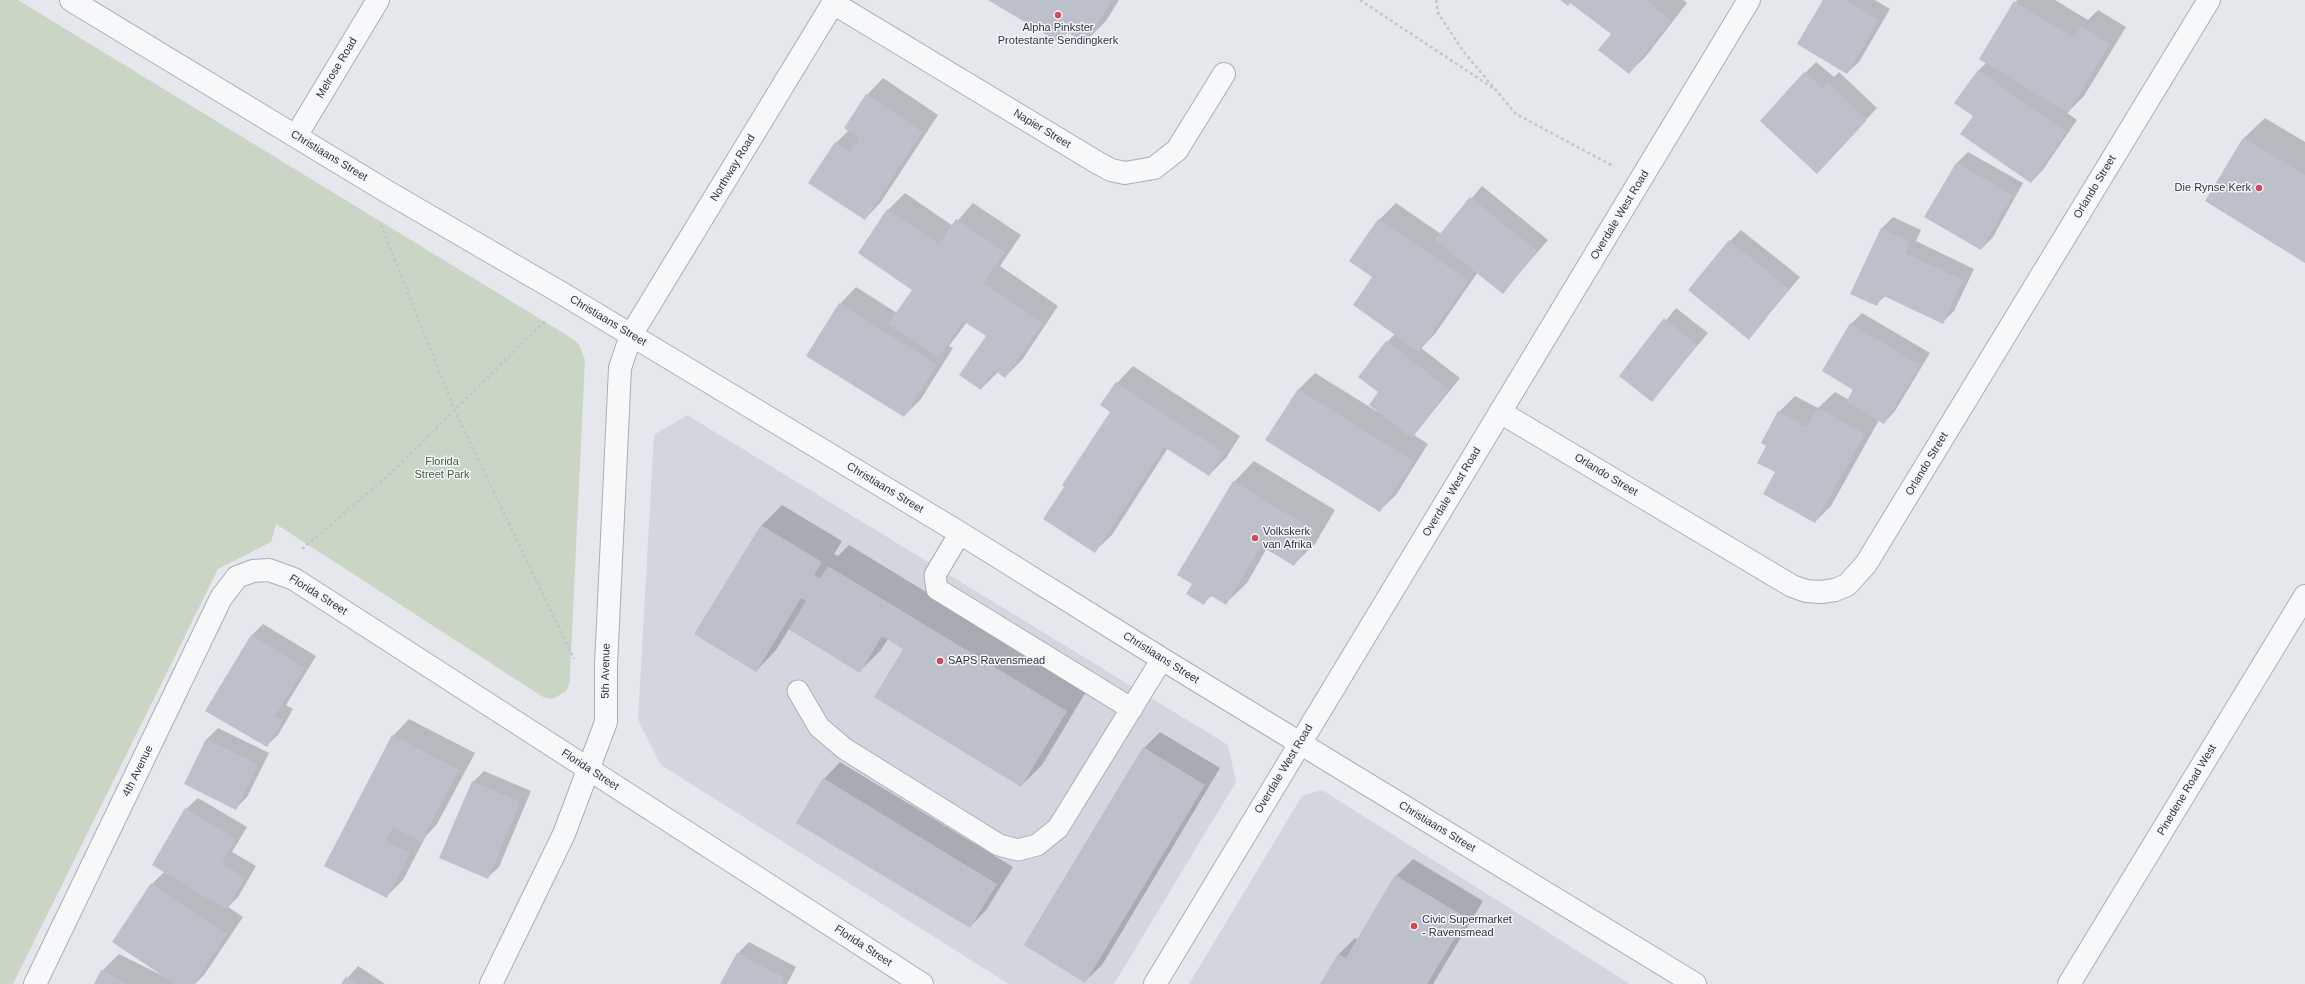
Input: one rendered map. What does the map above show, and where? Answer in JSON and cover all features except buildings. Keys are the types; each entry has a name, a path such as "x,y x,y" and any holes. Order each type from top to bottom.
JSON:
{"street":[{"name":"Christiaans Street","path":"70,0 960,532 1300,744 1695,984"},
{"name":"Melrose Road","path":"296,136 378,0"},
{"name":"Overdale West Road","path":"1156,984 1749,0"},
{"name":"Orlando Street","path":"1500,412 1792,586 1806,591 1821,592 1835,590 1847,585 1858,576 1866,564 2209,0"},
{"name":"Napier Street","path":"834,1 1098,163 1111,170 1125,173 1154,168 1166,161 1177,150 1224,74"},
{"name":"Northway Road","path":"631,336 834,1"},
{"name":"5th Avenue","path":"491,984 564,834 606,722 606,665 620,368 631,336"},
{"name":"Florida Street","path":"253,571 268,570 294,579 922,984"},
{"name":"4th Avenue","path":"35,984 221,598 228,586 237,577 253,571"},
{"name":"Pinedene Road West","path":"2069,984 2305,596"}],"lane":[{"path":"960,532 935,575 934,582 937,589 1132,709"},
{"path":"798,691 819,727 845,749 999,845 1018,850 1037,845 1058,828 1162,659"}],"path":[{"path":"1360,0 1496,90"},
{"path":"1436,0 1438,13 1464,51 1516,114 1620,169 1639,182"},
{"path":"379,221 454,411 576,663"},
{"path":"302,549 392,472 544,323"}],"shaded area":[{"path":"687,415 1228,745 1236,782 1114,984 1009,984 661,765 638,720 654,435"},
{"path":"1322,790 1630,984 1189,984 1302,796"}],"green space":[{"name":"Florida Street Park","path":"0,0 18,0 573,339 579,344 585,360 570,683 566,691 553,699 543,697 276,524 271,542 218,569 13,984 0,984"}],"place":[{"name":"Alpha Pinkster Protestante Sendingkerk","path":"1058,15"},
{"name":"Die Rynse Kerk","path":"2259,188"},
{"name":"Volkskerk van Afrika","path":"1255,538"},
{"name":"SAPS Ravensmead","path":"940,661"},
{"name":"Civic Supermarket - Ravensmead","path":"1414,926"}]}
